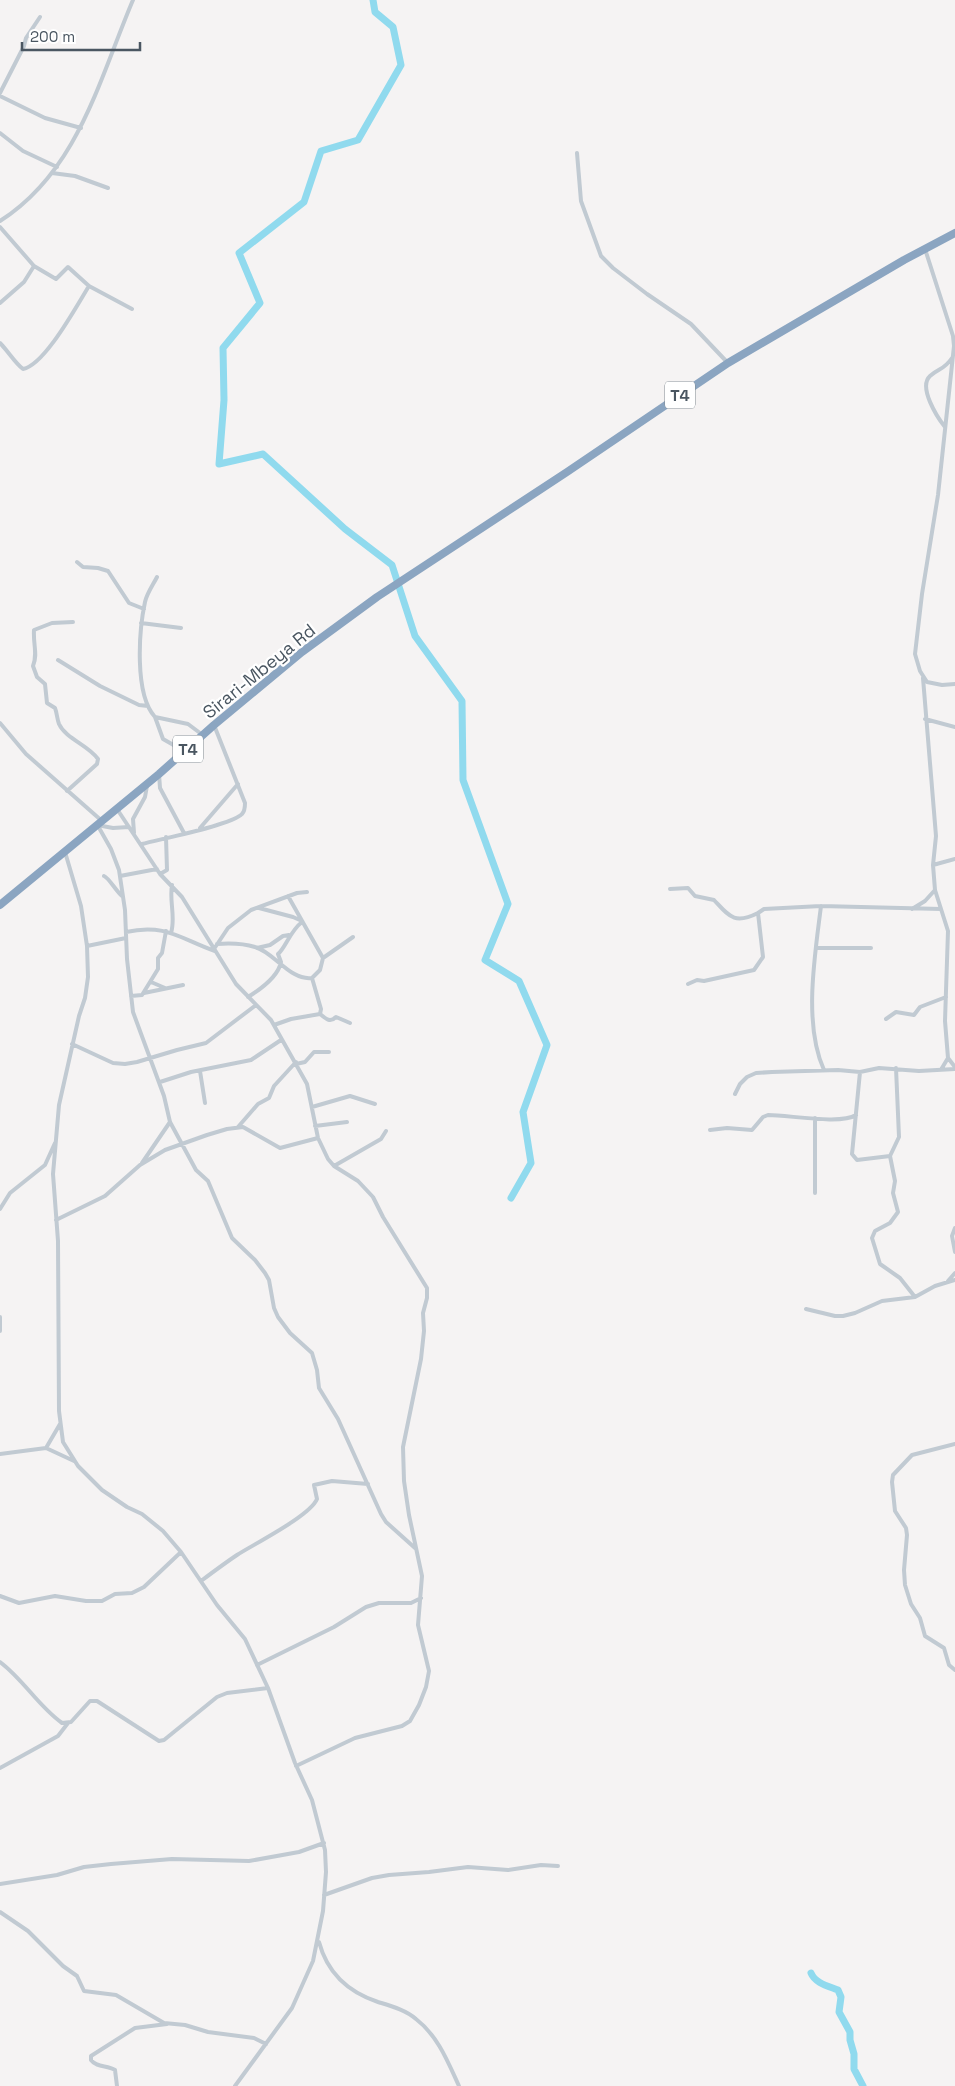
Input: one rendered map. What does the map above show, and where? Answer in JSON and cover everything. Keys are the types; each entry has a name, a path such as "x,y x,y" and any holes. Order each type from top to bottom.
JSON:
{"highway":[{"name":"T4","path":"728,363 955,233"},
{"name":"Sirari-Mbeya Rd","path":"0,905 159,774 204,736 214,725 302,652 377,597 728,363"}],"street":[{"path":"0,221 17,210 52,173 81,128 99,88 133,0"},
{"path":"40,17 26,38 24,46 0,94 45,118 81,128"},
{"path":"0,133 23,151 57,167"},
{"path":"577,153 581,201 601,256 647,294 691,324 728,363"},
{"path":"52,173 68,174 108,188"},
{"path":"0,227 34,266 56,279 68,267 89,286 132,309"},
{"path":"925,249 953,336 953,356 946,428 934,525 919,616 916,654 922,678 936,836 933,865 936,890 948,931 946,997 948,1058 942,1068"},
{"path":"0,303 24,282 34,266"},
{"path":"0,343 19,366 23,369 30,368 62,331 89,286"},
{"path":"946,428 930,404 928,380 944,368 953,356"},
{"path":"77,562 83,567 103,569 108,572 129,602 144,609"},
{"path":"157,577 147,597 141,623 139,645 145,698 163,738 185,751"},
{"path":"67,791 97,764 98,759 65,731 60,724 55,708 48,703 45,684 37,678 33,666 37,657 34,630 44,626 73,622"},
{"path":"141,623 181,628"},
{"path":"58,660 100,686 139,705 148,706"},
{"path":"922,678 934,684 955,684"},
{"path":"155,717 188,724 204,736"},
{"path":"925,720 955,727"},
{"path":"0,723 26,754 99,823 112,849 120,876 133,1012 160,1082 170,1122 196,1170 208,1181 232,1238 255,1260 269,1280 274,1308 278,1317 290,1333 312,1354 321,1393 330,1404 368,1484 372,1497 386,1522 415,1548"},
{"path":"142,844 220,825 234,820 245,810 238,784 214,725"},
{"path":"159,774 160,788 184,833"},
{"path":"134,833 133,819 145,797 147,784"},
{"path":"199,829 238,784"},
{"path":"117,809 142,844 160,874 182,897 236,984 274,1025 307,1084 318,1138 328,1159 334,1166 353,1177 373,1197 382,1217 427,1288 427,1298 423,1313 424,1331 421,1359 403,1447 404,1482 415,1548 422,1576 418,1625 429,1672 426,1688 412,1719 402,1726 355,1738 296,1766"},
{"path":"99,823 113,828 129,826"},
{"path":"160,874 167,870 166,837"},
{"path":"65,852 81,906 87,946 88,977 85,998 72,1044 59,1105 53,1174 56,1220 60,1423 63,1442 74,1461 102,1490 156,1524 181,1552 245,1639 268,1688 296,1766 312,1800 324,1843 326,1872 324,1895 313,1961 292,2008 235,2086"},
{"path":"933,865 955,859"},
{"path":"120,876 157,869"},
{"path":"104,876 108,878 112,887 123,897"},
{"path":"144,992 158,969 158,958 162,953 174,922 170,902 172,885"},
{"path":"670,888 688,888 695,896 714,900 721,910 734,918 749,917 773,908 821,906 941,909"},
{"path":"912,909 925,901 936,890"},
{"path":"215,950 228,928 257,907 268,905 288,896 307,892"},
{"path":"288,896 323,958"},
{"path":"821,906 813,992 814,1026 819,1058 824,1070"},
{"path":"257,907 302,922"},
{"path":"688,984 696,980 704,981 754,970 763,956 758,913"},
{"path":"248,997 266,984 277,971 280,964 278,954 283,950 289,935 302,922"},
{"path":"126,932 156,928 186,937 215,950"},
{"path":"257,948 270,945 283,936 289,935"},
{"path":"312,978 320,970 323,958 353,937"},
{"path":"87,946 126,938"},
{"path":"217,944 234,942 257,948 295,974 312,978"},
{"path":"816,948 871,948"},
{"path":"312,978 321,1008 320,1014"},
{"path":"151,982 165,988"},
{"path":"131,996 183,985"},
{"path":"886,1019 896,1012 914,1015 920,1006 946,997"},
{"path":"72,1044 117,1064 130,1064 206,1043 256,1005"},
{"path":"320,1014 327,1020 336,1017 350,1023"},
{"path":"274,1025 320,1014"},
{"path":"160,1082 251,1060 282,1040"},
{"path":"238,1127 258,1104 269,1098 274,1086 296,1063 305,1062 314,1052 329,1052"},
{"path":"948,1058 955,1068"},
{"path":"735,1094 744,1080 756,1074 824,1070 860,1072 870,1069 896,1068 918,1071 955,1068"},
{"path":"896,1068 899,1137 890,1156 895,1181 893,1193 898,1212 890,1223 874,1231 872,1238 880,1264 900,1278 915,1298"},
{"path":"200,1071 205,1103"},
{"path":"860,1072 852,1148 854,1158 858,1160 890,1156"},
{"path":"312,1107 350,1096 375,1104"},
{"path":"710,1130 727,1128 752,1130 763,1117 768,1115 848,1119 856,1115"},
{"path":"815,1118 815,1193"},
{"path":"140,1165 170,1122"},
{"path":"315,1126 347,1122"},
{"path":"56,1220 105,1196 140,1165 165,1150 227,1129 238,1127 248,1129 280,1148 318,1138"},
{"path":"334,1166 381,1139 386,1131"},
{"path":"0,1209 10,1194 45,1165 57,1138"},
{"path":"955,1228 952,1236 955,1252"},
{"path":"948,1282 955,1273"},
{"path":"806,1309 843,1316 855,1313 882,1300 915,1298 935,1286 955,1280"},
{"path":"0,1317 0,1331"},
{"path":"46,1448 60,1423"},
{"path":"955,1444 912,1455 893,1475 892,1482 895,1511 906,1528 908,1543 904,1570 908,1597 920,1618 925,1636 944,1648 950,1665 955,1670"},
{"path":"0,1454 46,1448 74,1461"},
{"path":"201,1581 236,1556 293,1522 312,1508 317,1499 314,1485 332,1481 368,1484"},
{"path":"0,1596 20,1604 55,1596 86,1601 102,1601 115,1594 135,1592 144,1588 181,1552"},
{"path":"257,1665 334,1627 366,1606 379,1603 411,1603 421,1598"},
{"path":"0,1662 20,1679 50,1715 62,1723 68,1723"},
{"path":"0,1768 58,1736 86,1703 90,1701 97,1701 155,1739 162,1741 217,1697 227,1693 268,1688"},
{"path":"0,1884 57,1875 84,1867 120,1863 172,1860 249,1861 299,1852 324,1843"},
{"path":"324,1895 372,1878 389,1875 468,1867 508,1870 541,1865 558,1866"},
{"path":"0,1912 28,1931 63,1966 77,1976 84,1991 116,1995 151,2016 169,2024"},
{"path":"318,1940 330,1968 348,1987 374,2001 408,2014 422,2024 439,2044 459,2086"},
{"path":"117,2086 115,2070 92,2063 91,2056 135,2028 169,2024 186,2025 208,2032 254,2038 266,2044"}],"waterway":[{"path":"373,0 375,12 393,27 401,65 358,140 321,151 304,202 239,253 260,303 223,348 224,400 219,464 263,454 345,529 392,565 415,636 462,701 463,780 508,904 485,960 519,981 547,1045 523,1112 531,1163 511,1198"},
{"path":"811,1973 819,1982 838,1990 841,1997 839,2012 850,2032 854,2054 854,2069 863,2086"}]}
